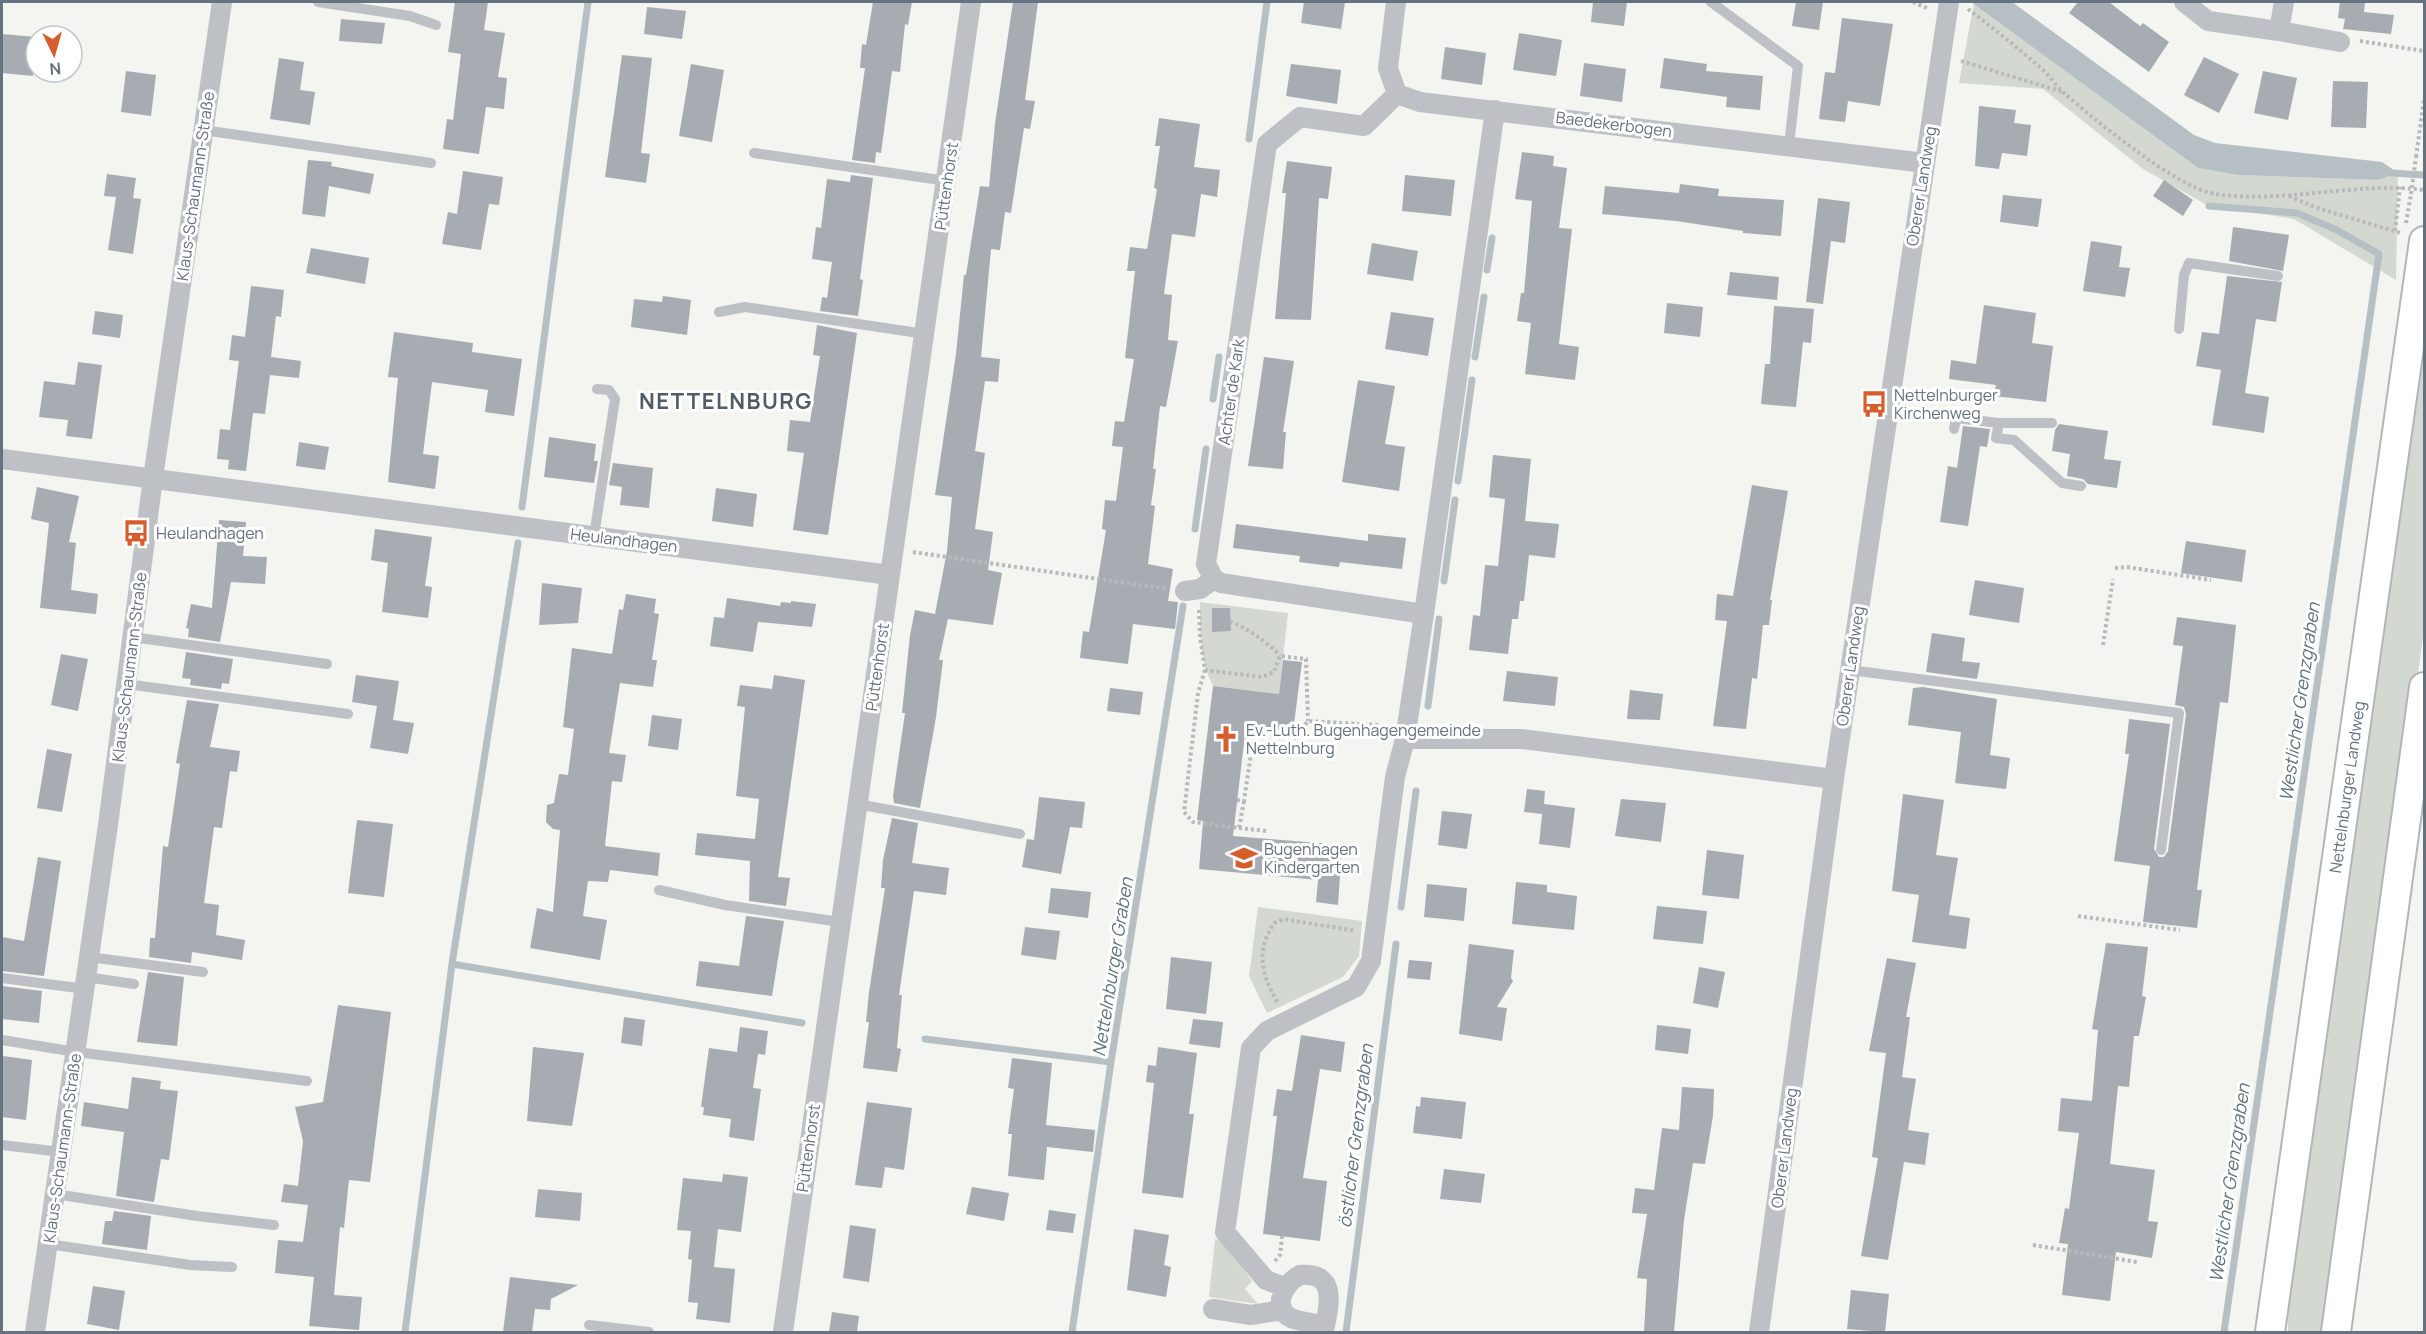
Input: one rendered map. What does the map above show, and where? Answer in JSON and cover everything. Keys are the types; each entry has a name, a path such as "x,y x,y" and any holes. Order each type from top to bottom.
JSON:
{"main road":[{"name":"Nettelnburger Landweg","path":"2270,1332 2424,241"},
{"path":"2336,1332 2424,687"}],"street":[{"name":"Klaus-Schaumann-Straße","path":"35,1332 86,983 153,478 222,2"},
{"name":"Püttenhorst","path":"783,1332 971,2"},
{"path":"1396,2 1388,68 1397,94"},
{"path":"2184,2 2208,21 2340,42"},
{"path":"2279,31 2284,2"},
{"name":"Oberer Landweg","path":"1759,1332 1833,779 1941,55 1955,4"},
{"name":"Baedekerbogen","path":"1397,94 1420,102 1789,144 1925,163"},
{"name":"Achter de Kark","path":"1200,586 1206,564 1267,144 1300,117 1364,126 1397,94"},
{"path":"1284,1287 1266,1280 1225,1232 1251,1048 1267,1031 1356,987 1371,961 1395,777 1405,739 1424,614 1495,110"},
{"name":"Heulandhagen","path":"2,459 890,575"},
{"path":"1200,586 1221,583 1424,614"},
{"path":"1405,739 1522,739 1833,779"},
{"path":"1300,1275 1313,1276 1323,1281 1329,1290 1331,1299 1325,1329 1289,1317 1283,1310 1281,1298 1284,1287 1300,1275"},
{"path":"1213,1309 1251,1315 1283,1310"}],"lane":[{"path":"318,2 410,16 436,25"},
{"path":"1711,2 1798,66 1789,144"},
{"path":"203,130 431,163"},
{"path":"754,153 947,181"},
{"path":"2179,329 2184,274 2189,263 2278,276"},
{"path":"719,312 745,307 925,334"},
{"path":"594,536 615,399 609,390 597,389"},
{"path":"1954,429 1956,418 1999,423 2052,423"},
{"path":"1999,423 1996,438 2014,440 2062,483 2081,486"},
{"path":"132,637 327,664"},
{"path":"1850,670 2179,713 2161,850"},
{"path":"126,684 348,714"},
{"path":"857,804 1020,834"},
{"path":"659,890 725,905 840,922"},
{"path":"89,957 203,972"},
{"path":"2,978 134,984"},
{"path":"2,1040 76,1052 308,1082"},
{"path":"2,1145 61,1152"},
{"path":"55,1194 274,1225"},
{"path":"48,1244 190,1265 232,1267"},
{"path":"589,1325 649,1332"}],"path":[{"path":"1955,4 2045,71 2063,92 2154,163 2196,189 2216,194 2287,195 2400,187 2424,190"},
{"path":"2340,42 2345,39 2424,51"},
{"path":"1941,55 2063,92"},
{"path":"2287,195 2317,208 2404,233 2424,99"},
{"path":"2395,231 2400,187"},
{"path":"894,550 1200,586 1199,636 1205,670 1197,693 1184,812 1193,822 1266,831"},
{"path":"2115,568 2127,567 2211,580"},
{"path":"2103,645 2113,579"},
{"path":"1230,621 1242,624 1252,635 1270,644 1280,656 1306,659 1308,721 1284,751 1244,746"},
{"path":"1205,670 1262,677 1274,672 1280,656"},
{"path":"1308,721 1378,725 1405,739"},
{"path":"1239,828 1252,747"},
{"path":"1237,801 1244,801"},
{"path":"2078,916 2180,930"},
{"path":"1287,1021 1263,976 1263,950 1274,923 1284,919 1375,933"},
{"path":"2033,1245 2137,1262"}],"shaded area":[{"path":"1971,2 2012,2 2194,135 2215,143 2382,162 2398,173 2378,180 2237,175 2198,168"},
{"path":"1974,3 2198,168 2237,175 2378,180 2398,173 2396,280 2294,219 2207,205 2143,169 2043,89 1959,83"},
{"path":"2424,261 2424,629 2328,1332 2288,1332 2288,1281"},
{"path":"1200,602 1288,613 1279,694 1213,686 1203,655 1200,635"},
{"path":"1258,907 1362,921 1359,956 1343,977 1267,1013 1249,976"},
{"path":"1215,1239 1224,1242 1252,1281 1245,1289 1258,1304 1209,1297"}],"building":[{"path":"455,2 488,2 484,30 505,33 498,77 507,78 504,109 486,107 479,154 443,149 447,119 453,120 461,54 448,52"},
{"path":"873,2 912,2 908,25 905,24 900,72 892,71 881,153 876,152 875,163 852,160 865,68 860,68 862,44 866,45"},
{"path":"1013,2 1038,2 1025,100 1035,101 1030,129 1024,128 1011,213 1005,212 1000,250 991,249 981,357 1000,359 998,382 985,381 975,451 985,453 975,529 993,532 988,570 1002,573 993,625 948,619 939,660 943,660 936,717 920,808 894,803 893,796 905,713 902,713 910,635 915,610 935,614 947,551 952,497 935,495 956,354 964,275 966,275 980,186 989,187 995,124"},
{"path":"1304,2 1345,2 1341,29 1301,23"},
{"path":"1593,2 1627,2 1624,26 1591,22"},
{"path":"1796,2 1823,2 1819,30 1792,26"},
{"path":"2078,2 2109,2 2140,26 2143,23 2169,42 2149,72 2069,13"},
{"path":"2340,2 2365,2 2364,12 2394,15 2391,34 2343,29 2345,19 2338,18"},
{"path":"647,7 686,11 682,39 644,34"},
{"path":"1842,18 1893,24 1880,106 1848,101 1845,122 1819,119 1825,72 1835,73"},
{"path":"341,19 385,23 382,44 339,41"},
{"path":"1519,33 1562,40 1556,76 1513,70"},
{"path":"2,34 24,36 24,75 2,73"},
{"path":"1445,47 1486,53 1482,85 1441,79"},
{"path":"622,55 652,58 641,153 650,154 646,183 605,177"},
{"path":"2204,57 2239,74 2219,113 2184,95"},
{"path":"279,58 304,62 300,90 315,92 310,125 270,119"},
{"path":"1664,58 1707,64 1706,71 1763,76 1760,110 1726,107 1727,97 1660,88"},
{"path":"1584,63 1626,69 1622,102 1580,96"},
{"path":"691,64 724,70 712,142 679,136"},
{"path":"1291,64 1341,70 1337,104 1286,96"},
{"path":"126,71 156,75 151,116 121,112"},
{"path":"2263,71 2297,78 2288,120 2254,113"},
{"path":"2333,81 2368,82 2366,128 2331,127"},
{"path":"1979,106 2016,110 2014,123 2031,125 2027,156 2002,153 1999,169 1975,166"},
{"path":"1159,118 1200,124 1194,167 1220,170 1217,197 1201,194 1195,237 1172,234 1164,294 1172,295 1168,340 1178,341 1166,407 1160,406 1151,505 1155,506 1148,564 1173,569 1168,601 1178,602 1175,629 1133,624 1128,664 1080,658 1083,631 1089,632 1106,530 1102,529 1105,500 1116,501 1123,447 1112,446 1115,421 1124,422 1134,359 1125,358 1135,271 1127,271 1130,247 1147,249 1157,189 1154,188 1160,146 1155,146"},
{"path":"1522,152 1554,156 1553,166 1567,168 1559,228 1572,229 1559,344 1579,347 1575,380 1525,374 1531,323 1517,321 1521,293 1524,293 1532,201 1515,199"},
{"path":"308,160 332,162 331,166 374,174 370,194 329,186 325,217 302,214"},
{"path":"1287,161 1332,167 1328,199 1319,198 1311,320 1275,319 1286,193 1282,193"},
{"path":"463,171 503,177 499,205 489,204 481,250 442,244 448,212 457,214"},
{"path":"107,174 136,178 133,198 141,199 133,254 108,250 116,197 104,196"},
{"path":"851,175 873,178 860,279 863,280 858,316 820,311 822,297 827,298 832,262 812,259 816,227 821,228 827,179 850,182"},
{"path":"1405,175 1455,180 1451,216 1402,211"},
{"path":"2164,180 2193,200 2183,216 2153,196"},
{"path":"1680,184 1719,189 1718,196 1784,200 1781,236 1743,233 1743,231 1676,221 1602,214 1605,186 1679,193"},
{"path":"2003,195 2042,199 2038,227 2000,222"},
{"path":"1818,198 1850,202 1845,243 1831,241 1823,304 1806,302"},
{"path":"2233,227 2289,235 2283,271 2229,261"},
{"path":"2091,241 2122,246 2119,267 2130,268 2125,297 2083,291"},
{"path":"1372,243 1418,251 1413,281 1367,274"},
{"path":"311,248 369,258 365,284 306,273"},
{"path":"1730,272 1779,277 1777,300 1727,295"},
{"path":"2227,276 2282,282 2276,322 2256,319 2245,393 2269,397 2264,433 2212,425 2221,370 2196,366 2202,332 2219,334"},
{"path":"251,286 284,290 281,317 276,316 271,357 301,361 299,378 270,375 265,414 253,413 246,471 228,469 229,460 217,459 220,429 230,430 239,361 229,360 232,335 245,337"},
{"path":"663,296 691,300 687,335 631,327 634,299 662,302"},
{"path":"1667,303 1703,307 1700,337 1664,333"},
{"path":"1984,305 2036,313 2032,343 2053,346 2046,402 1994,396 1996,385 1949,379 1951,360 1976,364"},
{"path":"1774,306 1814,309 1811,343 1803,342 1796,407 1761,404 1765,364 1770,364"},
{"path":"95,311 123,315 120,338 92,334"},
{"path":"1391,312 1434,318 1428,356 1385,349"},
{"path":"817,325 857,333 828,535 793,530 804,453 787,451 790,420 810,422 820,356 813,355"},
{"path":"394,332 473,343 472,352 522,359 514,416 485,412 488,390 432,382 423,454 439,456 435,489 388,482 398,378 388,377"},
{"path":"1264,357 1294,361 1283,432 1286,432 1283,469 1248,466"},
{"path":"78,362 102,365 92,439 66,436 68,420 39,417 44,381 75,385"},
{"path":"1358,380 1395,386 1385,444 1405,447 1399,491 1342,482"},
{"path":"2059,424 2108,431 2104,459 2121,461 2117,488 2088,484 2083,479 2067,476 2070,454 2052,451 2055,430"},
{"path":"1963,426 1990,429 1987,447 1980,446 1968,526 1940,522 1948,466 1957,468"},
{"path":"549,437 596,444 594,461 598,461 594,483 544,477"},
{"path":"299,442 329,447 325,470 296,466"},
{"path":"1493,455 1531,459 1525,521 1559,524 1555,558 1529,555 1524,601 1520,601 1518,619 1512,619 1508,654 1469,650 1473,615 1480,616 1485,565 1498,566 1505,499 1489,497"},
{"path":"613,463 653,468 649,508 620,505 622,487 609,485"},
{"path":"1752,485 1788,491 1770,600 1772,600 1769,625 1763,625 1757,679 1752,678 1746,729 1713,726 1727,621 1715,620 1717,594 1733,596"},
{"path":"37,487 79,496 69,542 76,543 71,590 98,594 96,614 40,608 49,523 31,519"},
{"path":"716,488 757,494 753,527 712,521"},
{"path":"219,520 246,522 243,556 267,557 265,584 231,582 220,642 188,637 189,629 186,628 191,604 212,608"},
{"path":"1236,524 1368,541 1368,534 1406,538 1402,569 1340,562 1339,567 1299,562 1300,556 1233,548"},
{"path":"375,529 432,537 425,586 432,587 428,618 382,612 388,563 371,560"},
{"path":"2186,541 2246,550 2242,582 2181,573"},
{"path":"1975,580 2024,588 2019,623 1969,615"},
{"path":"542,583 582,588 578,623 539,625"},
{"path":"626,594 656,599 654,613 659,614 652,660 657,660 653,687 620,683 609,753 626,755 622,782 612,781 605,846 660,853 658,876 610,870 608,882 588,881 583,916 607,920 600,960 530,948 537,908 553,912 560,830 553,829 546,822 547,805 554,803 559,774 568,775 574,729 563,727 572,648 612,654 619,609 623,610"},
{"path":"727,598 780,606 781,602 791,603 791,601 816,604 812,627 758,622 753,652 710,646 714,617 724,618"},
{"path":"1212,608 1230,608 1231,631 1212,632"},
{"path":"2177,617 2236,625 2228,703 2220,702 2197,890 2202,890 2197,928 2143,922 2150,866 2114,861 2129,754 2125,754 2129,719 2170,724 2154,849 2159,857 2164,857 2168,851 2186,714 2184,707 2175,705 2183,646 2173,645"},
{"path":"1932,633 1965,638 1962,661 1980,663 1977,679 1926,672"},
{"path":"186,652 233,659 229,684 222,683 221,689 190,685 191,679 182,678"},
{"path":"61,654 88,659 78,711 51,705"},
{"path":"1283,660 1302,662 1293,732 1246,726 1233,836 1342,845 1338,905 1316,902 1318,880 1199,869 1203,821 1197,820 1213,686 1279,694"},
{"path":"1507,671 1558,677 1555,706 1503,701"},
{"path":"356,675 399,681 393,720 414,723 408,754 370,748 377,706 352,702"},
{"path":"774,675 805,680 778,877 790,878 786,906 749,901 750,861 695,855 697,833 755,839 759,799 736,796 745,707 737,706 740,685 772,689"},
{"path":"1923,687 1997,699 1990,755 2010,758 2006,789 1955,783 1961,732 1908,725 1913,688"},
{"path":"1110,688 1143,692 1140,715 1107,711"},
{"path":"1630,690 1663,694 1660,720 1627,719"},
{"path":"187,700 219,704 210,747 240,751 237,772 230,771 222,828 214,827 204,903 219,905 216,935 245,940 242,960 192,952 191,963 149,957 150,938 155,938 163,846 168,847 180,764 176,763"},
{"path":"652,715 682,719 678,750 648,746"},
{"path":"47,749 72,754 62,812 37,808"},
{"path":"1527,789 1545,791 1544,804 1575,808 1570,848 1539,844 1543,805 1542,814 1524,812"},
{"path":"1903,794 1944,800 1936,855 1958,858 1949,915 1970,918 1966,949 1912,942 1919,895 1892,891"},
{"path":"1039,797 1085,802 1082,828 1070,827 1061,874 1022,867 1027,839 1034,840"},
{"path":"1621,799 1666,803 1661,842 1615,836"},
{"path":"1442,811 1472,814 1467,849 1438,845"},
{"path":"892,818 918,823 912,863 949,868 946,895 914,891 899,995 902,995 897,1048 901,1049 897,1072 863,1068 869,1022 866,1022 869,992 885,888 881,888 883,860"},
{"path":"357,820 393,824 384,897 348,893"},
{"path":"1707,850 1744,855 1739,899 1702,895"},
{"path":"38,857 61,861 44,976 2,971 2,937 24,941"},
{"path":"1516,882 1547,885 1547,892 1577,896 1574,930 1512,924"},
{"path":"1427,884 1467,888 1464,921 1424,917"},
{"path":"1051,888 1091,892 1088,918 1048,913"},
{"path":"1657,906 1707,911 1703,944 1653,939"},
{"path":"746,916 784,921 772,996 696,986 699,961 739,966"},
{"path":"1025,927 1060,931 1056,960 1021,955"},
{"path":"2106,943 2148,947 2142,996 2146,997 2139,1036 2134,1036 2129,1087 2118,1086 2110,1164 2155,1170 2148,1221 2158,1222 2152,1258 2116,1252 2110,1301 2062,1295 2068,1244 2059,1243 2065,1208 2069,1209 2079,1133 2058,1131 2061,1098 2092,1101 2098,1030 2092,1029"},
{"path":"1469,944 1514,950 1511,978 1513,981 1497,1007 1507,1008 1502,1041 1459,1034"},
{"path":"1171,957 1212,962 1206,1014 1166,1009"},
{"path":"1887,958 1916,963 1906,1017 1910,1017 1902,1077 1916,1079 1908,1130 1929,1133 1925,1165 1904,1162 1888,1260 1861,1256 1878,1158 1872,1157 1886,1053 1869,1051"},
{"path":"1409,960 1432,962 1430,980 1407,978"},
{"path":"1699,967 1725,972 1718,1008 1693,1003"},
{"path":"148,972 184,977 177,1046 137,1042"},
{"path":"2,986 42,991 39,1023 2,1019"},
{"path":"338,1005 391,1012 370,1182 349,1180 344,1228 340,1227 334,1295 362,1297 359,1330 309,1326 314,1277 275,1273 278,1240 303,1242 308,1205 281,1202 284,1184 298,1186 303,1141 295,1107 323,1102"},
{"path":"624,1017 645,1020 642,1046 621,1043"},
{"path":"1193,1019 1223,1022 1220,1048 1189,1044"},
{"path":"1657,1025 1691,1029 1688,1054 1655,1050"},
{"path":"740,1027 768,1031 765,1055 758,1054 753,1088 761,1089 754,1141 729,1137 731,1119 703,1115 704,1107 701,1107 709,1048 737,1052"},
{"path":"1301,1035 1345,1042 1341,1072 1320,1069 1303,1178 1327,1181 1320,1241 1263,1234 1277,1116 1273,1116 1277,1089 1292,1091"},
{"path":"533,1047 584,1053 572,1126 527,1121"},
{"path":"1158,1047 1197,1053 1189,1114 1194,1114 1183,1198 1142,1193 1154,1083 1146,1082 1148,1065 1156,1066"},
{"path":"3,1056 32,1060 26,1120 2,1117"},
{"path":"1012,1058 1052,1063 1046,1125 1095,1130 1093,1152 1047,1147 1044,1180 1008,1176 1012,1134 1008,1134 1014,1089 1008,1088"},
{"path":"132,1077 161,1081 160,1089 178,1091 169,1160 161,1159 154,1202 116,1196 124,1132 81,1126 84,1102 128,1109"},
{"path":"1682,1087 1714,1089 1713,1116 1705,1164 1693,1163 1684,1220 1674,1332 1644,1332 1647,1279 1637,1278 1647,1214 1632,1213 1635,1188 1654,1190 1662,1128 1679,1130"},
{"path":"1421,1097 1466,1102 1462,1139 1413,1133 1416,1106 1420,1107"},
{"path":"867,1102 912,1108 904,1170 885,1167 882,1188 855,1185"},
{"path":"1444,1169 1485,1174 1481,1203 1440,1199"},
{"path":"723,1174 748,1177 741,1232 718,1229 714,1267 735,1269 730,1323 696,1319 698,1303 688,1302 692,1260 688,1259 691,1231 677,1230 683,1178 722,1182"},
{"path":"972,1187 1009,1193 1004,1221 966,1214"},
{"path":"538,1189 582,1193 580,1221 535,1217"},
{"path":"1049,1210 1076,1214 1073,1233 1046,1230"},
{"path":"114,1211 151,1216 147,1250 102,1244 105,1221 112,1221"},
{"path":"850,1225 876,1229 869,1282 843,1278"},
{"path":"1134,1229 1169,1235 1164,1265 1171,1267 1166,1297 1127,1290"},
{"path":"510,1277 578,1285 551,1299 550,1310 535,1309 532,1332 503,1332"},
{"path":"93,1286 125,1291 119,1330 87,1324"},
{"path":"1851,1290 1889,1294 1885,1332 1847,1329"},
{"path":"832,1312 859,1316 857,1332 829,1332"}],"waterway":[{"path":"522,507 588,2"},
{"path":"1249,139 1267,2"},
{"path":"2391,173 2424,175"},
{"name":"Westlicher Grenzgraben","path":"2209,206 2297,213 2337,230 2379,254 2224,1332"},
{"path":"1487,270 1492,238"},
{"path":"1475,357 1484,297"},
{"path":"1213,399 1219,357"},
{"path":"1458,481 1472,380"},
{"path":"1195,529 1206,449"},
{"path":"1444,581 1455,500"},
{"path":"452,964 518,543"},
{"name":"Nettelnburger Graben","path":"1072,1332 1111,1062 1183,606"},
{"path":"1428,706 1439,619"},
{"name":"östlicher Grenzgraben","path":"1401,907 1416,791"},
{"name":"östlicher Grenzgraben","path":"1346,1332 1396,944"},
{"path":"405,1332 452,964 802,1023"},
{"path":"925,1039 1111,1062"}],"place":[{"name":"Nettelnburger Kirchenweg","path":"1874,404"},
{"name":"Heulandhagen","path":"136,533"},
{"name":"Ev.-Luth. Bugenhagengemeinde Nettelnburg","path":"1226,739"},
{"name":"Bugenhagen Kindergarten","path":"1244,858"}],"district":[{"name":"NETTELNBURG","path":"726,401"}]}
